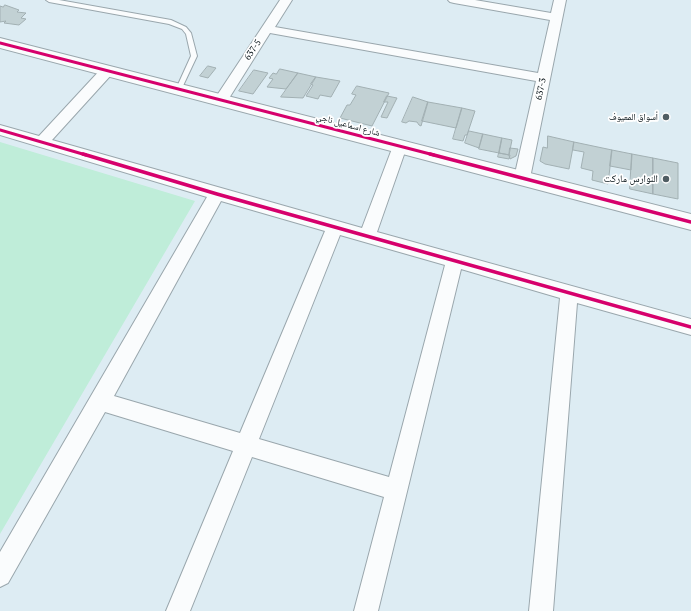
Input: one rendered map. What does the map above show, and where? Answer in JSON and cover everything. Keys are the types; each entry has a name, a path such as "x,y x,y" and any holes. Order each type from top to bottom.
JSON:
{"street":[{"name":"637-5","path":"221,100 286,0"},
{"path":"454,0 556,17"},
{"name":"637-3","path":"522,178 560,0"},
{"path":"267,29 543,78"},
{"name":"شارع اسماعيل ناجي","path":"0,43 691,222"},
{"path":"42,142 108,71"},
{"path":"0,130 217,194 691,327"},
{"path":"367,236 400,146"},
{"path":"0,575 217,194"},
{"path":"178,611 335,227"},
{"path":"366,611 455,260"},
{"path":"541,611 569,292"},
{"path":"100,401 245,446 396,490"}],"lane":[{"path":"49,0 171,22 184,28 189,34 194,56 179,89"}],"green space":[{"path":"0,142 195,201 0,534"}],"building":[{"path":"5,5 19,10 17,12 26,13 21,18 26,19 19,25 4,23 6,21 0,22 0,6 3,7"},
{"path":"208,66 216,68 208,78 200,76"},
{"path":"280,69 298,73 286,89 267,87 273,79 269,78 273,73 276,74"},
{"path":"254,70 268,73 253,94 239,91"},
{"path":"298,73 316,77 303,98 281,97"},
{"path":"316,77 340,81 331,97 320,95 318,99 306,96"},
{"path":"357,86 389,93 372,126 340,118 347,105 350,105 356,95 352,94"},
{"path":"387,96 397,98 387,118 381,117 388,102 384,102"},
{"path":"413,97 428,102 421,126 417,122 402,122"},
{"path":"428,102 462,108 456,128 422,121"},
{"path":"462,108 475,111 467,135 465,135 463,141 453,139"},
{"path":"469,131 483,134 479,148 465,143"},
{"path":"483,134 502,138 499,153 479,149"},
{"path":"548,136 574,142 569,169 545,164 540,161 543,147 547,148"},
{"path":"502,138 512,140 509,155 499,153"},
{"path":"574,142 612,150 608,184 592,180 593,171 581,168 584,152 573,150"},
{"path":"510,148 518,149 516,156 510,159 509,155"},
{"path":"612,150 632,154 631,170 610,166"},
{"path":"499,153 510,155 509,159 498,157"},
{"path":"632,154 653,158 653,194 630,189"},
{"path":"653,158 678,163 678,199 653,194"}],"cycle path":[{"path":"0,43 691,222"},
{"path":"0,130 217,194 691,327"}],"place":[{"name":"أسواق المعيوف","path":"666,117"},
{"name":"النوارس ماركت","path":"666,179"}]}
